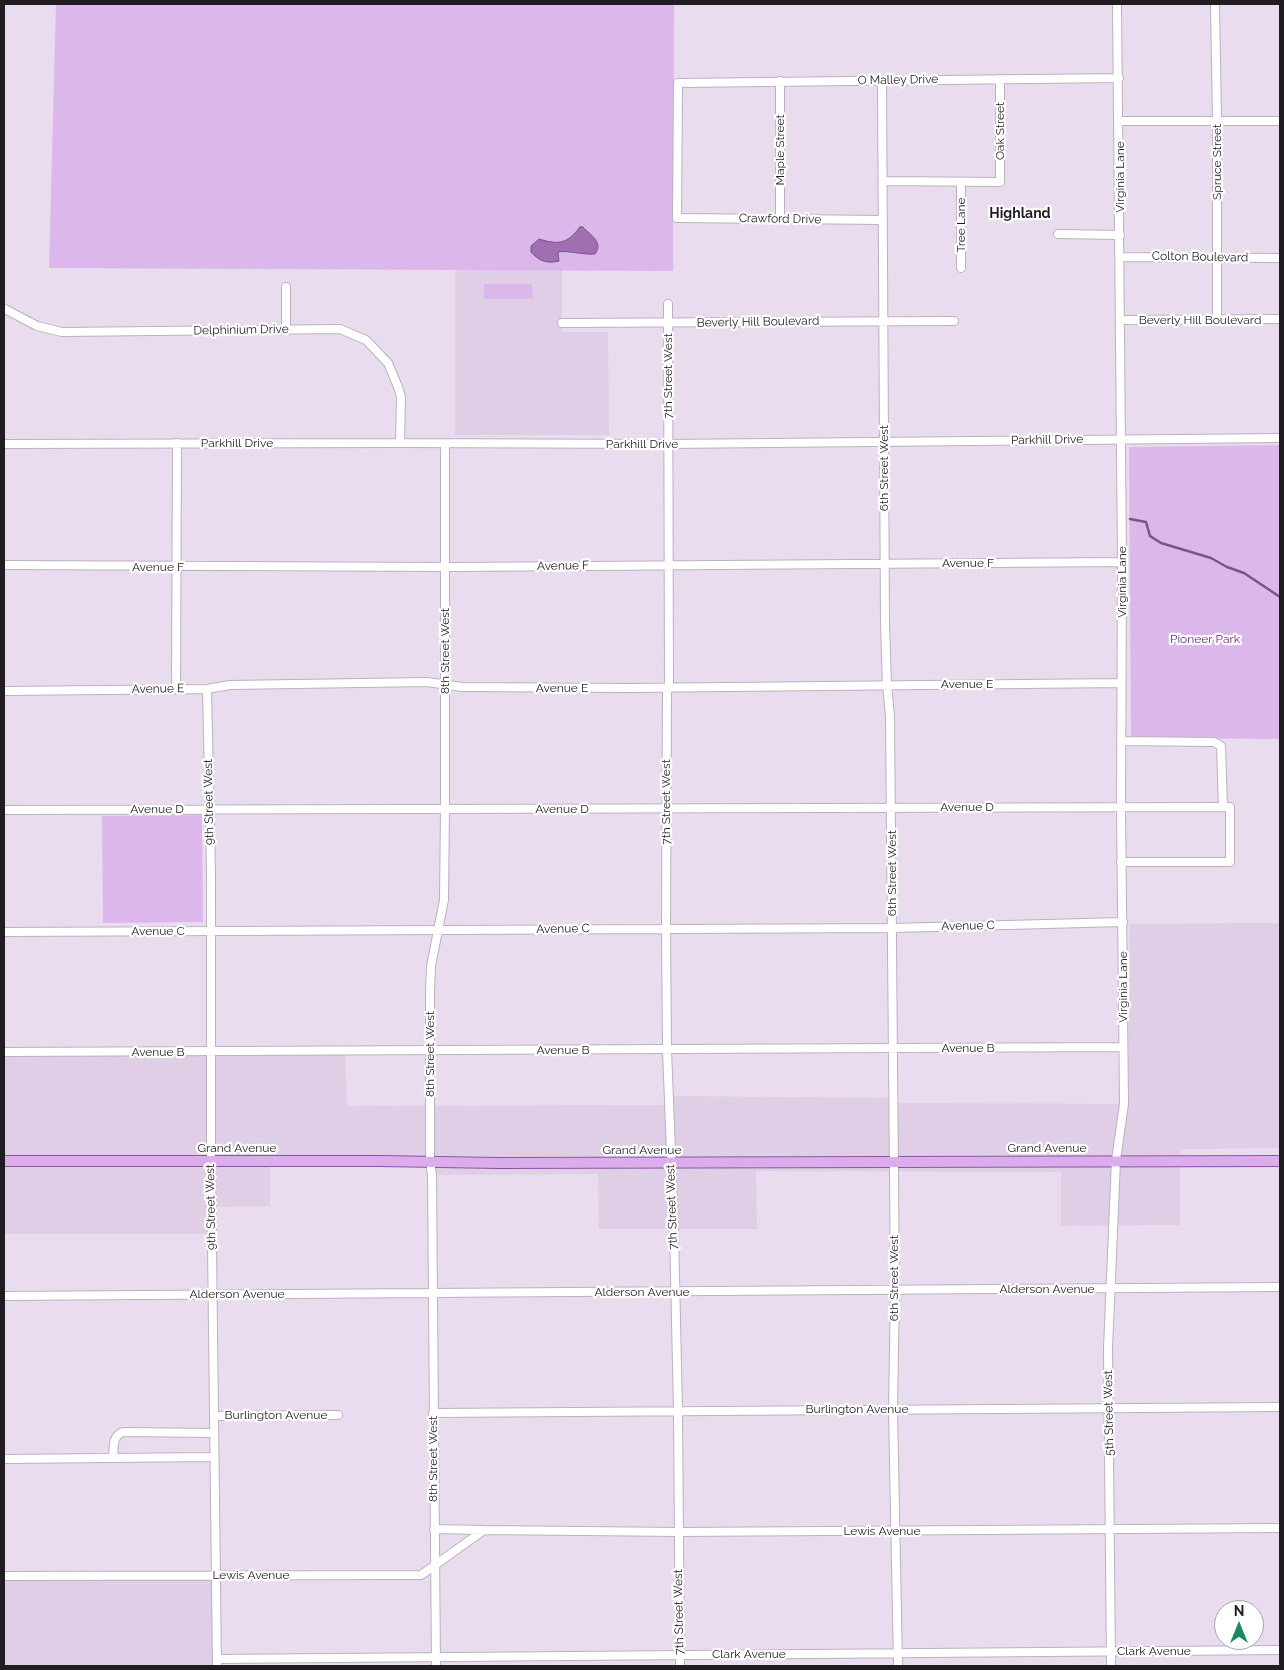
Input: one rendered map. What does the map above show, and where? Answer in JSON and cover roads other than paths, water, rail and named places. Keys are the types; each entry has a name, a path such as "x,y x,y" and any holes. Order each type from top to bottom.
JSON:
{"main road":[{"name":"Grand Avenue","path":"4,1161 430,1161 498,1163 1280,1161"}],"street":[{"name":"Virginia Lane","path":"1116,1160 1124,1104 1120,807 1122,562 1117,4"},
{"name":"Spruce Street","path":"1215,4 1217,320"},
{"name":"O Malley Drive","path":"678,218 678,82 1118,78"},
{"name":"Oak Street","path":"961,182 1000,182 1000,79"},
{"name":"6th Street West","path":"882,80 885,563 887,685 890,716 894,1161 895,1290 893,1409 898,1666"},
{"name":"Maple Street","path":"780,81 780,219"},
{"path":"1119,121 1280,121"},
{"path":"883,181 961,182"},
{"name":"Tree Lane","path":"961,182 961,268"},
{"name":"Crawford Drive","path":"678,218 883,220"},
{"path":"1058,234 1120,235"},
{"name":"Colton Boulevard","path":"1120,256 1280,258"},
{"path":"286,287 286,329"},
{"name":"7th Street West","path":"668,304 667,1050 674,1229 678,1411 680,1666"},
{"name":"Delphinium Drive","path":"4,309 37,326 62,332 340,329 366,340 388,363 400,397 400,443"},
{"name":"Beverly Hill Boulevard","path":"1120,320 1280,319"},
{"name":"Beverly Hill Boulevard","path":"562,323 954,321"},
{"name":"Parkhill Drive","path":"4,444 668,444 1280,438"},
{"path":"176,689 177,443"},
{"name":"8th Street West","path":"436,1666 432,1175 430,1161 430,966 444,900 444,444"},
{"name":"Avenue F","path":"4,565 444,567 1122,562"},
{"name":"Avenue E","path":"4,691 176,689 230,685 427,682 462,687 668,688 1121,683"},
{"name":"9th Street West","path":"207,688 211,930 212,1295 217,1662"},
{"path":"1121,742 1214,742 1221,746 1230,862 1121,862"},
{"name":"Avenue D","path":"4,810 1227,807"},
{"name":"Avenue C","path":"4,932 892,928 1123,922"},
{"name":"Avenue B","path":"4,1052 1123,1047"},
{"name":"5th Street West","path":"1111,1666 1108,1348 1116,1160"},
{"name":"Alderson Avenue","path":"4,1296 1280,1287"},
{"name":"Burlington Avenue","path":"433,1413 1280,1407"},
{"name":"Burlington Avenue","path":"214,1416 338,1415"},
{"name":"Burlington Avenue","path":"113,1458 114,1439 123,1432 214,1433"},
{"path":"4,1459 214,1457"},
{"name":"Lewis Avenue","path":"434,1529 679,1532 1280,1528"},
{"name":"Lewis Avenue","path":"4,1576 421,1575 484,1530"},
{"name":"Clark Avenue","path":"217,1662 436,1657 1280,1650"}],"waterway":[{"path":"1130,519 1146,522 1150,536 1161,543 1211,558 1227,567 1244,573 1280,597"}],"district":[{"name":"Highland","path":"1020,214"}],"park label":[{"name":"Pioneer Park","path":"1205,639"}]}
